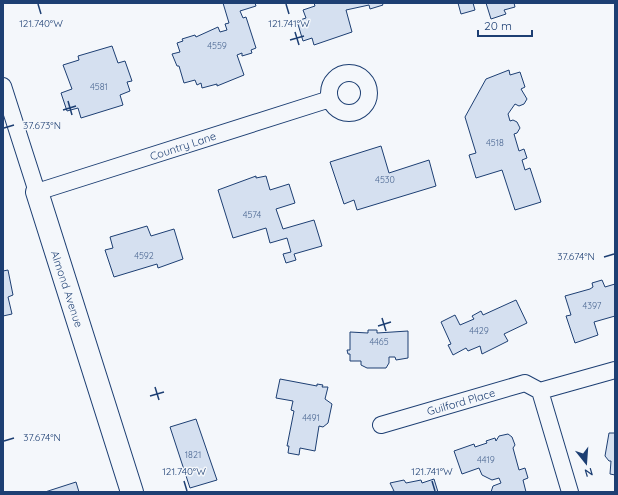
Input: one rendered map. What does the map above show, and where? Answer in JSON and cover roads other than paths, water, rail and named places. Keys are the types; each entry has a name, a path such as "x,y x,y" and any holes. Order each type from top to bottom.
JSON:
{"street":[{"name":"Almond Avenue","path":"3,86 132,492"},
{"name":"Country Lane","path":"37,192 330,99"},
{"path":"570,492 540,391 615,370"},
{"name":"Guilford Place","path":"381,425 525,384 540,391"}]}
